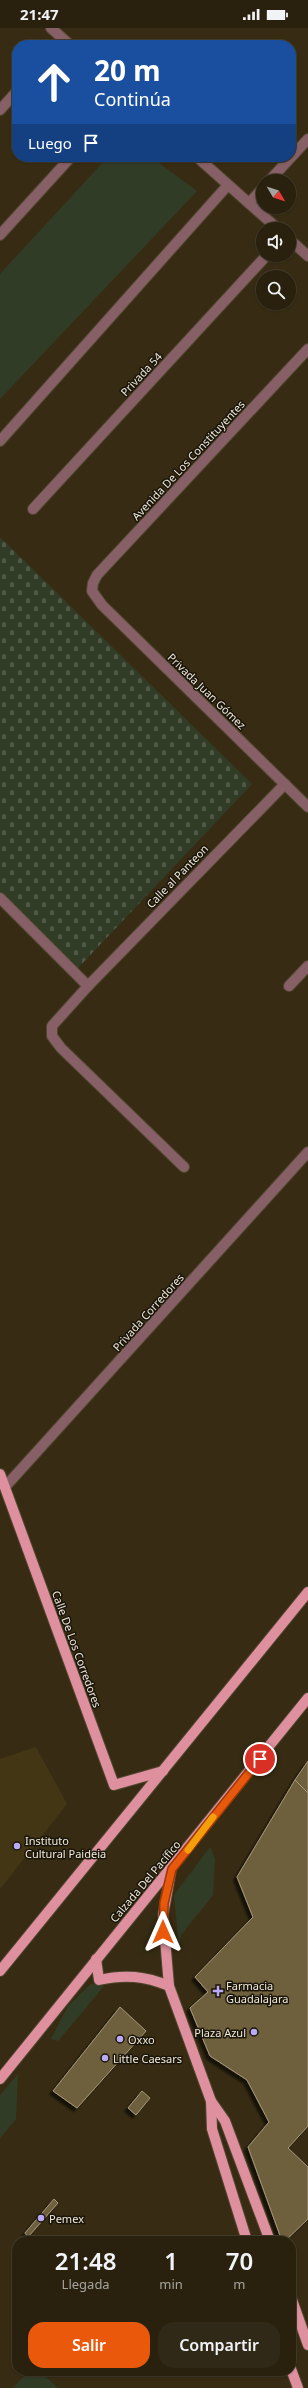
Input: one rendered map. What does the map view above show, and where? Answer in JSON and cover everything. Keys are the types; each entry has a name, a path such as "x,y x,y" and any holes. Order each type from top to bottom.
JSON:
{"main road":[{"name":"Calle De Los Corredores","path":"0,1474 114,1785 163,1771"},
{"path":"0,1971 308,1592"},
{"name":"Calzada Del Pacífico","path":"0,2079 96,1959 172,1869 308,1698"},
{"path":"172,1869 163,1915 169,1986 211,2101 225,2121 268,2236"},
{"path":"96,1959 99,1980 114,1976 143,1977 169,1986"},
{"path":"211,2101 212,2130 245,2236"},
{"path":"296,2311 308,2345"},
{"path":"294,2376 298,2388"}],"street":[{"path":"51,28 61,40"},
{"path":"0,110 12,97"},
{"path":"296,152 308,139"},
{"path":"0,235 66,162"},
{"path":"203,162 270,222"},
{"path":"276,174 287,162"},
{"path":"0,441 228,185"},
{"path":"249,203 256,196"},
{"path":"296,245 308,256"},
{"name":"Privada 54","path":"34,509 261,262"},
{"name":"Avenida De Los Constituyentes","path":"92,591 93,583 97,575 308,349"},
{"name":"Privada Juan Gómez","path":"92,591 102,605 308,807"},
{"name":"Calle al Panteon","path":"184,1167 61,1048 52,1036 54,1022 285,784"},
{"path":"0,898 88,986"},
{"path":"289,986 308,966"},
{"name":"Privada Corredores","path":"5,1487 308,1152"}],"shaded area":[{"name":"Instituto Cultural Paideia","path":"36,1747 67,1804 0,1889 0,1759"}],"green space":[{"path":"103,162 158,162 197,191 0,399 0,274"},
{"path":"0,537 252,784 78,968 0,895"},
{"path":"210,1847 215,1859 213,1895 181,1935 179,1948 174,1895"},
{"path":"91,1984 104,1986 58,2041 51,2039 68,2006"},
{"path":"18,2074 16,2119 0,2138 0,2095"},
{"path":"24,2376 45,2376 58,2388 13,2388"}],"building":[{"path":"308,1761 308,1793 295,1780"},
{"name":"Plaza Azul","path":"295,1780 308,1793 308,2126 288,2148 308,2167 308,2219 290,2236 280,2236 248,2147 269,2122 247,2080 210,2056 190,2008 208,1992 195,1977 253,1917 237,1877"},
{"path":"120,2007 146,2031 77,2108 53,2091"},
{"path":"142,2091 150,2098 136,2115 128,2108"},
{"name":"Pemex","path":"54,2199 58,2203 29,2236 25,2233"}],"slow traffic":[{"path":"188,1850 213,1817"}],"place":[{"name":"Instituto Cultural Paideia","path":"17,1846"},
{"name":"Farmacia Guadalajara","path":"218,1991"},
{"name":"Plaza Azul","path":"254,2032"},
{"name":"Oxxo","path":"120,2039"},
{"name":"Little Caesars","path":"105,2058"},
{"name":"Pemex","path":"41,2218"}],"route":[{"path":"163,1932 164,1903 172,1869 260,1759"}]}
